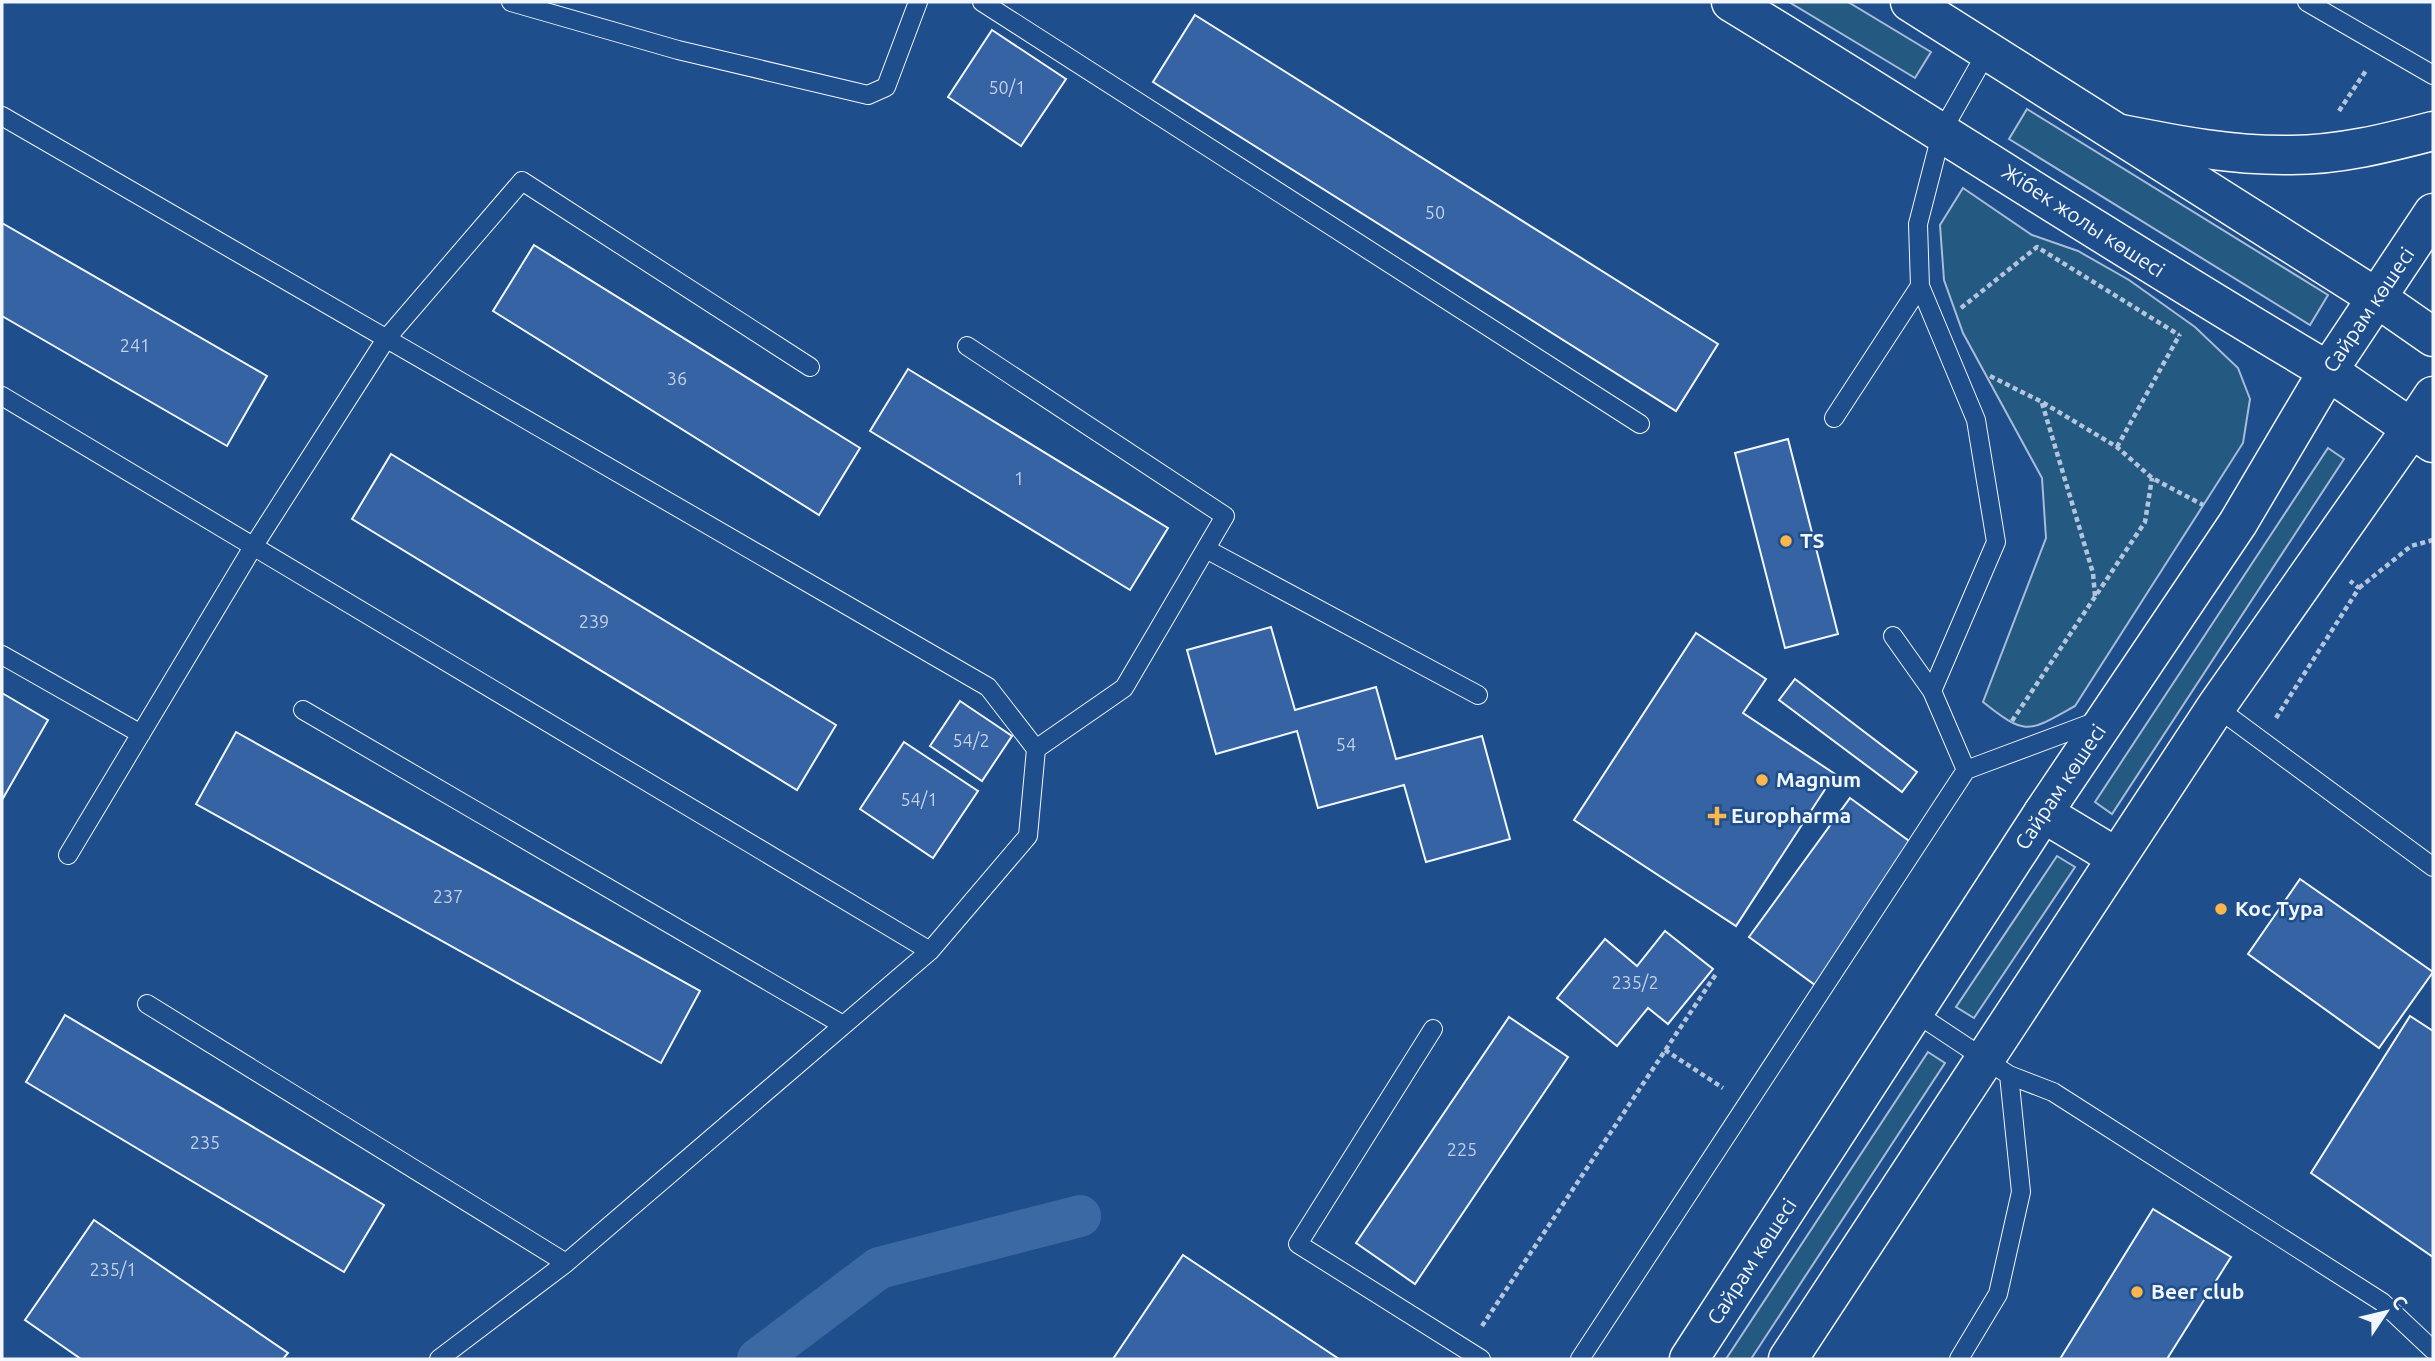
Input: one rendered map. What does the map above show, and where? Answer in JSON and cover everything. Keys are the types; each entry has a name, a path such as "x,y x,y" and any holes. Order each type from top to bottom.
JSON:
{"main road":[{"name":"Жібек жолы көшесі","path":"1731,2 1942,131 2208,300 2328,371 2422,436"},
{"path":"1910,2 2121,134 2377,298 2433,337"},
{"path":"2121,134 2203,150 2291,155 2369,148 2433,131"},
{"name":"Сайрам көшесі","path":"1689,1359 2043,813 2238,523 2328,371 2433,213"},
{"path":"1788,1359 1997,1067 2116,857 2216,707 2422,436 2433,396"},
{"path":"2043,813 2116,857"}],"lane":[{"path":"511,2 678,50 868,95 886,88 918,2"},
{"path":"982,2 1640,424"},
{"path":"2307,2 2433,75"},
{"path":"1932,691 1996,542 1976,420 1920,286 1918,224 1942,131 1988,50"},
{"path":"2,116 988,687 1036,749 1028,836 930,951 566,1263 439,1359"},
{"path":"68,855 253,547 386,339 522,181 810,367"},
{"path":"1834,418 1920,286"},
{"path":"967,346 1226,516 1124,688 1036,749"},
{"path":"2,396 930,951"},
{"path":"1206,549 1478,695"},
{"path":"1893,636 1932,691 1966,771"},
{"path":"2,655 142,734"},
{"path":"2216,707 2433,867"},
{"path":"303,710 843,1025"},
{"path":"1580,1359 1966,771 2107,717"},
{"path":"147,1004 566,1263"},
{"path":"1914,1012 1997,1067 2053,1092 2382,1302 2433,1350"},
{"path":"1433,1029 1298,1244 1474,1355"},
{"path":"1964,1355 1998,1294 2021,1192 1997,1067"}],"path":[{"path":"1955,313 2037,247 2179,335"},
{"path":"2042,402 2093,573 2095,596"},
{"path":"1966,771 2005,731 2145,522 2152,478"},
{"path":"2359,588 2411,546 2433,540"},
{"path":"1474,1355 1665,1050 1716,974"},
{"path":"1665,1050 1747,1105"}],"shaded area":[{"path":"1789,2 1848,2 1931,52 1915,78"},
{"path":"2027,109 2328,295 2310,325 2009,139"},
{"path":"1963,188 2032,235 2078,251 2129,280 2195,327 2238,368 2250,399 2243,443 2075,706 2047,721 2028,727 2009,721 1983,702 2046,538 2042,478 1963,333 1944,280 1940,225"},
{"path":"2328,448 2344,459 2112,814 2095,802"},
{"path":"2057,856 2075,867 1974,1018 1956,1007"},
{"path":"1928,1052 1945,1063 1751,1359 1726,1359"}],"building":[{"path":"1195,15 1718,344 1676,411 1153,82"},
{"path":"992,30 1066,79 1021,146 948,97"},
{"path":"2,223 267,376 227,446 2,316"},
{"path":"534,245 860,448 819,515 493,311"},
{"path":"908,369 1168,528 1130,590 870,431"},
{"name":"TS","path":"1788,439 1838,634 1785,648 1735,453"},
{"path":"391,454 836,725 797,790 352,519"},
{"path":"1271,627 1295,710 1376,687 1396,759 1482,736 1510,839 1426,862 1404,785 1318,808 1297,731 1216,754 1187,650"},
{"path":"1696,633 1766,679 1743,713 1835,774 1736,926 1574,820"},
{"path":"1795,679 1917,772 1902,792 1779,700"},
{"path":"2,693 48,720 2,800"},
{"path":"960,701 1012,736 982,781 930,746"},
{"path":"236,732 700,991 661,1063 196,804"},
{"path":"904,742 978,791 933,858 860,809"},
{"path":"1850,798 1916,846 1815,985 1749,937"},
{"path":"2300,879 2433,972 2379,1048 2248,954"},
{"path":"1665,931 1713,969 1668,1024 1648,1008 1617,1046 1557,998 1605,939 1637,966"},
{"path":"65,1015 384,1205 344,1272 26,1082"},
{"path":"2410,1016 2433,1031 2433,1257 2311,1173"},
{"path":"1509,1017 1568,1057 1415,1284 1356,1243"},
{"path":"2153,1209 2231,1257 2167,1359 2060,1359"},
{"path":"94,1220 288,1353 283,1359 81,1359 25,1320"},
{"path":"1183,1255 1339,1359 1113,1359"}],"waterway":[{"path":"758,1359 879,1268 1080,1216"}],"place":[{"name":"TS","path":"1786,541"},
{"name":"Magnum","path":"1762,780"},
{"name":"Europharma","path":"1717,816"},
{"name":"Кос Тура","path":"2221,909"},
{"name":"Beer club","path":"2137,1292"}]}
